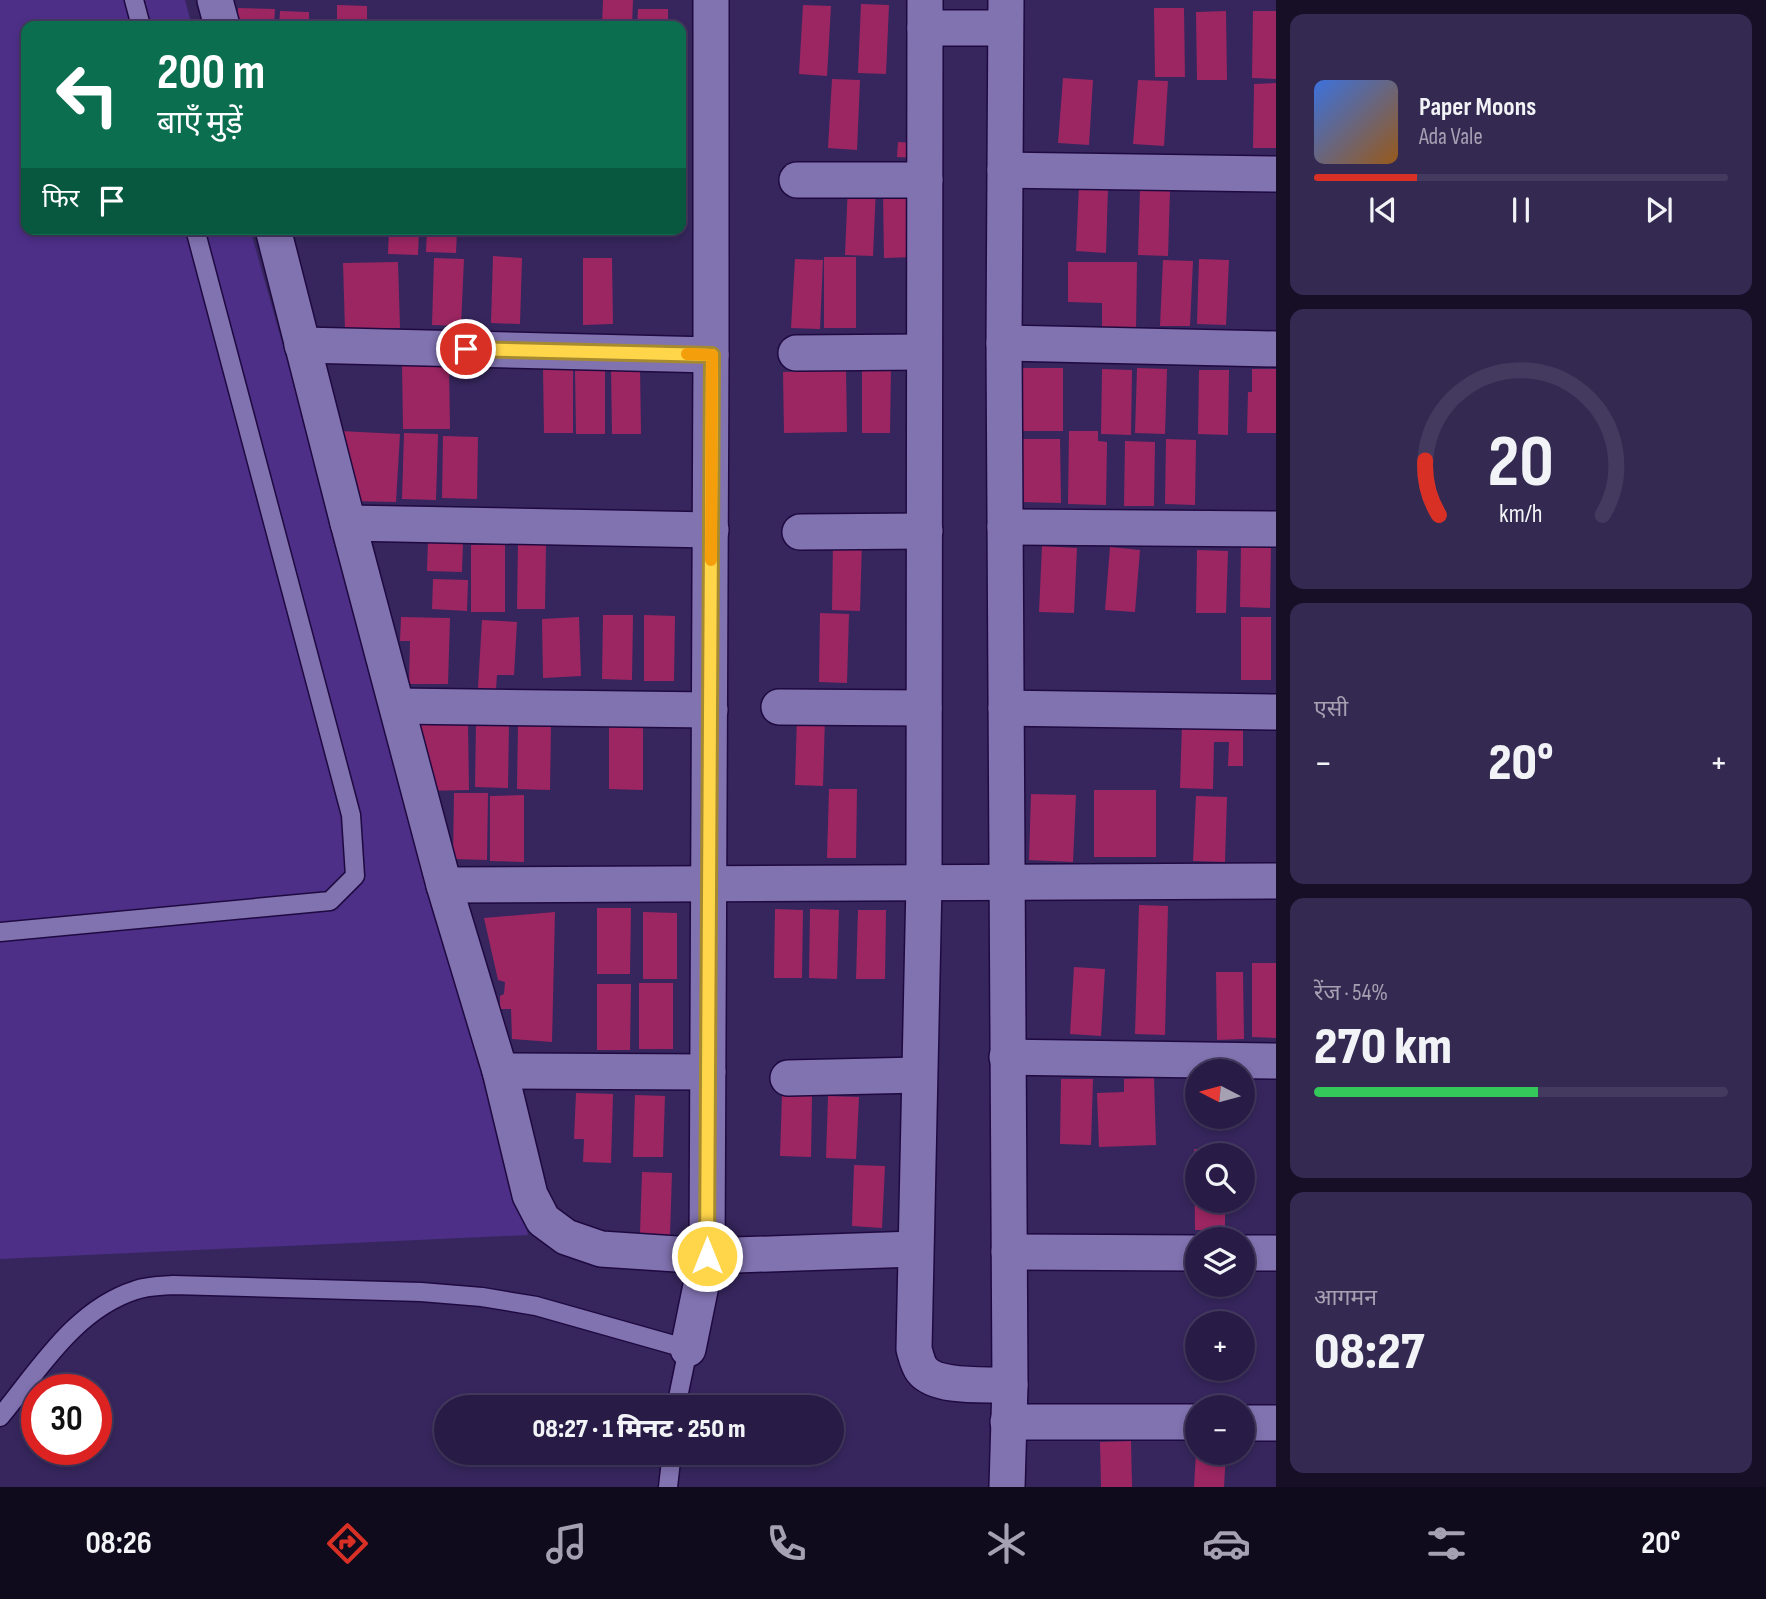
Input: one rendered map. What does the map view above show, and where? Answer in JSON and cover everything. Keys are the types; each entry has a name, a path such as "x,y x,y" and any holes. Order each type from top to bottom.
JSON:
{"street":[{"path":"215,0 221,21"},
{"path":"688,1349 707,1256 712,355 696,177 710,0"},
{"path":"1007,1487 1010,1385 1004,343 1005,14 925,14 924,883 914,1349 922,1370 933,1379 951,1383 1010,1385"},
{"path":"1005,170 1276,174"},
{"path":"797,180 925,180"},
{"path":"274,235 444,885 499,1071 530,1195 543,1220 566,1237 601,1249 707,1256 915,1249"},
{"path":"1004,343 1276,349"},
{"path":"302,345 712,355"},
{"path":"796,352 924,352"},
{"path":"348,523 711,530"},
{"path":"1005,527 1276,529"},
{"path":"800,532 925,531"},
{"path":"397,706 710,710"},
{"path":"779,708 924,708"},
{"path":"1006,708 1276,712"},
{"path":"444,885 1276,881"},
{"path":"1007,1057 1276,1062"},
{"path":"499,1071 708,1072"},
{"path":"788,1078 919,1075"},
{"path":"1009,1252 1185,1253"},
{"path":"1255,1253 1276,1253"},
{"path":"1008,1422 1185,1422"},
{"path":"1255,1423 1276,1423"}],"lane":[{"path":"134,0 140,21"},
{"path":"0,932 330,901 355,876 351,814 197,235"},
{"path":"0,1417 69,1333 99,1307 137,1289 173,1285 421,1292 482,1297 536,1306 688,1349 678,1395"},
{"path":"668,1487 671,1465"}],"shaded area":[{"path":"0,0 185,0 191,21 21,21 21,235 252,235 426,852 528,1235 0,1259"}],"building":[{"path":"603,0 633,0 632,21 602,21"},
{"path":"861,4 889,5 886,74 858,73"},
{"path":"337,5 367,6 367,21 337,21"},
{"path":"803,5 831,6 827,76 799,74"},
{"path":"238,8 275,9 274,21 238,21"},
{"path":"1154,8 1184,8 1185,77 1155,77"},
{"path":"638,9 668,9 668,21 637,21"},
{"path":"280,11 309,12 309,21 279,21"},
{"path":"1226,11 1227,80 1197,80 1196,12"},
{"path":"1253,11 1276,11 1276,79 1252,78"},
{"path":"1063,78 1093,80 1089,145 1058,143"},
{"path":"832,79 860,80 857,150 828,148"},
{"path":"1138,80 1168,81 1164,146 1133,144"},
{"path":"1276,83 1276,148 1253,148 1254,84"},
{"path":"898,142 917,143 916,158 897,157"},
{"path":"848,185 876,187 873,256 845,255"},
{"path":"1079,186 1108,187 1106,253 1076,251"},
{"path":"1140,189 1170,190 1168,256 1138,255"},
{"path":"883,191 916,191 916,257 884,258"},
{"path":"389,235 419,235 418,255 388,254"},
{"path":"427,235 457,235 456,253 426,252"},
{"path":"493,256 522,258 520,324 491,323"},
{"path":"824,257 856,257 856,328 824,328"},
{"path":"434,258 464,259 461,326 432,325"},
{"path":"583,258 612,258 613,324 583,325"},
{"path":"795,259 823,260 820,329 791,328"},
{"path":"1199,259 1229,260 1226,325 1197,324"},
{"path":"1163,260 1193,261 1190,326 1160,326"},
{"path":"398,262 400,328 345,330 343,263"},
{"path":"1068,262 1137,262 1136,329 1102,329 1102,303 1068,302"},
{"path":"402,364 449,364 450,429 403,429"},
{"path":"862,364 891,364 890,433 862,433"},
{"path":"573,366 573,433 544,433 543,367"},
{"path":"605,367 605,434 576,434 575,368"},
{"path":"611,367 640,367 641,434 612,434"},
{"path":"1020,368 1063,368 1063,431 1020,431"},
{"path":"1137,368 1167,369 1165,434 1135,433"},
{"path":"1102,369 1132,370 1131,435 1101,434"},
{"path":"1252,369 1276,369 1276,433 1247,433 1248,392 1252,392"},
{"path":"846,370 847,432 784,433 783,372"},
{"path":"1199,370 1229,370 1228,435 1198,434"},
{"path":"340,431 400,434 396,502 348,501"},
{"path":"1069,431 1098,431 1098,441 1107,442 1106,505 1068,504"},
{"path":"404,433 438,434 436,500 402,499"},
{"path":"443,436 478,437 477,499 442,498"},
{"path":"1021,439 1060,439 1061,503 1021,502"},
{"path":"1166,439 1196,440 1195,505 1165,504"},
{"path":"1125,441 1155,442 1154,506 1124,506"},
{"path":"428,540 463,541 462,572 427,571"},
{"path":"518,541 546,541 545,609 517,609"},
{"path":"833,541 862,541 860,611 832,610"},
{"path":"471,545 505,545 505,612 471,612"},
{"path":"1241,545 1271,545 1270,608 1240,607"},
{"path":"1042,546 1077,548 1074,613 1039,612"},
{"path":"1110,547 1140,550 1135,612 1105,610"},
{"path":"1197,550 1228,551 1226,613 1196,613"},
{"path":"433,579 468,580 467,611 432,609"},
{"path":"820,613 849,614 847,683 819,682"},
{"path":"603,615 633,615 632,680 602,679"},
{"path":"644,615 675,616 674,681 644,681"},
{"path":"401,617 450,618 448,684 409,684 410,641 400,641"},
{"path":"579,617 581,676 543,678 542,619"},
{"path":"1241,617 1271,617 1271,680 1241,680"},
{"path":"482,620 517,622 514,675 497,675 496,689 478,688"},
{"path":"797,716 825,716 823,786 795,785"},
{"path":"476,721 509,722 508,788 475,787"},
{"path":"518,723 551,724 550,790 517,789"},
{"path":"609,723 643,724 643,790 609,789"},
{"path":"1182,723 1243,724 1243,766 1228,766 1229,742 1214,742 1213,789 1180,788"},
{"path":"468,724 469,790 421,791 421,725"},
{"path":"829,789 857,789 856,858 827,858"},
{"path":"1094,790 1156,790 1156,857 1094,857"},
{"path":"454,793 488,793 487,860 453,859"},
{"path":"1031,794 1076,795 1073,862 1029,860"},
{"path":"524,795 524,862 490,861 490,796"},
{"path":"1196,796 1227,797 1225,862 1193,861"},
{"path":"1139,905 1168,906 1165,1035 1135,1034"},
{"path":"597,908 631,908 630,974 597,974"},
{"path":"775,909 803,910 802,978 774,978"},
{"path":"810,909 839,910 837,979 809,978"},
{"path":"858,910 886,910 885,979 856,979"},
{"path":"555,912 552,1042 512,1039 511,1009 500,1009 500,996 504,994 505,982 498,980 484,918"},
{"path":"643,912 677,913 677,979 643,979"},
{"path":"1252,963 1276,963 1276,1038 1252,1037"},
{"path":"1074,967 1105,969 1101,1036 1070,1034"},
{"path":"1216,972 1243,972 1244,1039 1217,1040"},
{"path":"639,983 673,983 673,1049 639,1049"},
{"path":"597,984 631,984 630,1050 597,1050"},
{"path":"1154,1078 1156,1145 1099,1147 1097,1093 1124,1092 1124,1079"},
{"path":"1061,1079 1093,1079 1091,1145 1060,1144"},
{"path":"576,1093 613,1094 611,1163 583,1162 584,1139 574,1139"},
{"path":"782,1094 812,1096 811,1157 780,1156"},
{"path":"635,1095 665,1096 663,1157 633,1157"},
{"path":"828,1096 859,1097 856,1159 826,1158"},
{"path":"854,1165 885,1166 882,1228 852,1226"},
{"path":"642,1172 672,1173 670,1235 640,1233"},
{"path":"1195,1213 1225,1213 1225,1227 1195,1227"},
{"path":"1131,1441 1132,1487 1101,1487 1100,1442"},
{"path":"1195,1465 1225,1465 1224,1487 1194,1487"}],"slow traffic":[{"path":"687,354 712,355 711,560"}],"route":[{"path":"466,349 712,355 707,1256"}]}
